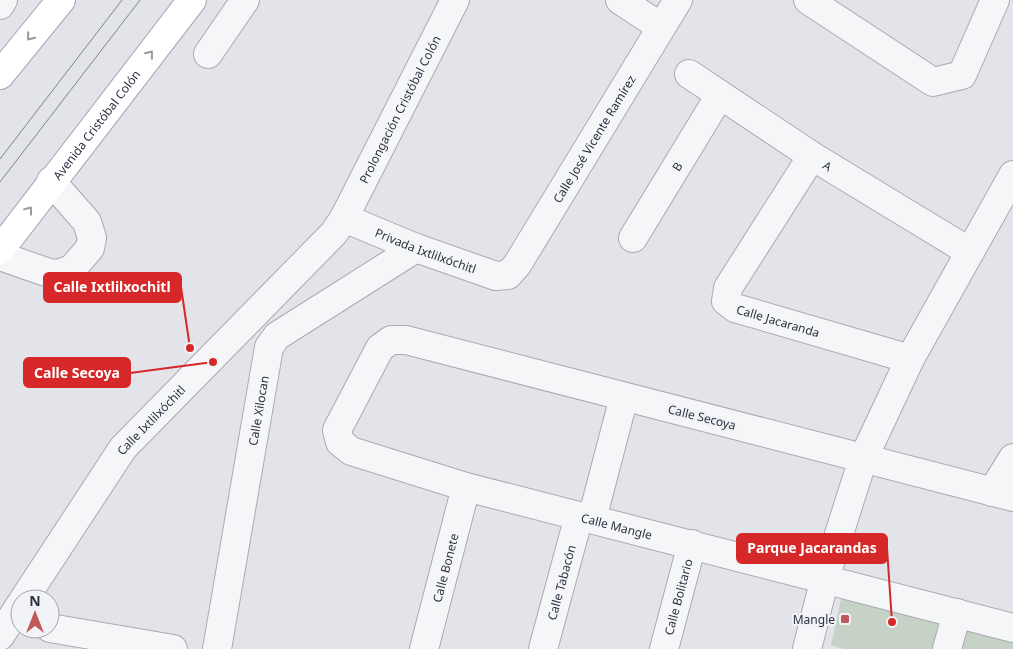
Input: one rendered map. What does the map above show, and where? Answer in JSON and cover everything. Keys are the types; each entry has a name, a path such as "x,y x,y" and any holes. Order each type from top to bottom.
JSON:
{"main road":[{"path":"4,64 58,0"},
{"name":"Avenida Cristóbal Colón","path":"0,250 51,181 192,0"}],"street":[{"path":"0,5 3,0"},
{"path":"208,54 244,0"},
{"name":"Prolongación Cristóbal Colón","path":"344,218 455,0"},
{"path":"620,0 661,27"},
{"name":"Calle José Vicente Ramírez","path":"508,275 517,265 678,0"},
{"path":"808,0 933,82 962,75 995,0"},
{"name":"A","path":"689,74 812,156 970,252"},
{"name":"B","path":"632,238 720,95"},
{"name":"Calle Jacaranda","path":"812,156 728,288 726,301 735,308 910,359"},
{"path":"807,649 825,578 863,459 910,359 1013,175"},
{"path":"0,256 49,274 58,274 72,269 90,248 92,238 87,222 51,181"},
{"name":"Privada Ixtlilxóchitl","path":"344,218 416,248 496,276 508,275"},
{"name":"Calle Ixtlilxóchitl","path":"33,589 122,448 334,233 344,218"},
{"name":"Calle Xilocan","path":"217,649 269,347 277,336 416,248"},
{"name":"Calle Secoya","path":"391,340 406,340 1002,495"},
{"name":"Calle Mangle","path":"391,340 380,348 338,430 340,442 351,451 466,487 1013,628"},
{"name":"Calle Tabacón","path":"543,649 624,397"},
{"path":"1002,495 1013,458"},
{"name":"Calle Bonete","path":"424,649 466,487"},
{"name":"Calle Bolitario","path":"664,649 692,544"},
{"path":"947,649 957,613"},
{"path":"60,630 173,649"}],"green space":[{"path":"844,586 951,616 940,649 843,649 831,645"},
{"path":"958,618 1013,633 1013,649 950,649"}],"tram line":[{"path":"0,159 122,0"},
{"path":"0,182 140,0"}],"place":[{"name":"Calle Ixtlilxochitl","path":"190,348"},
{"name":"Calle Secoya","path":"213,362"},
{"name":"Mangle","path":"845,619"},
{"name":"Parque Jacarandas","path":"892,622"}]}
